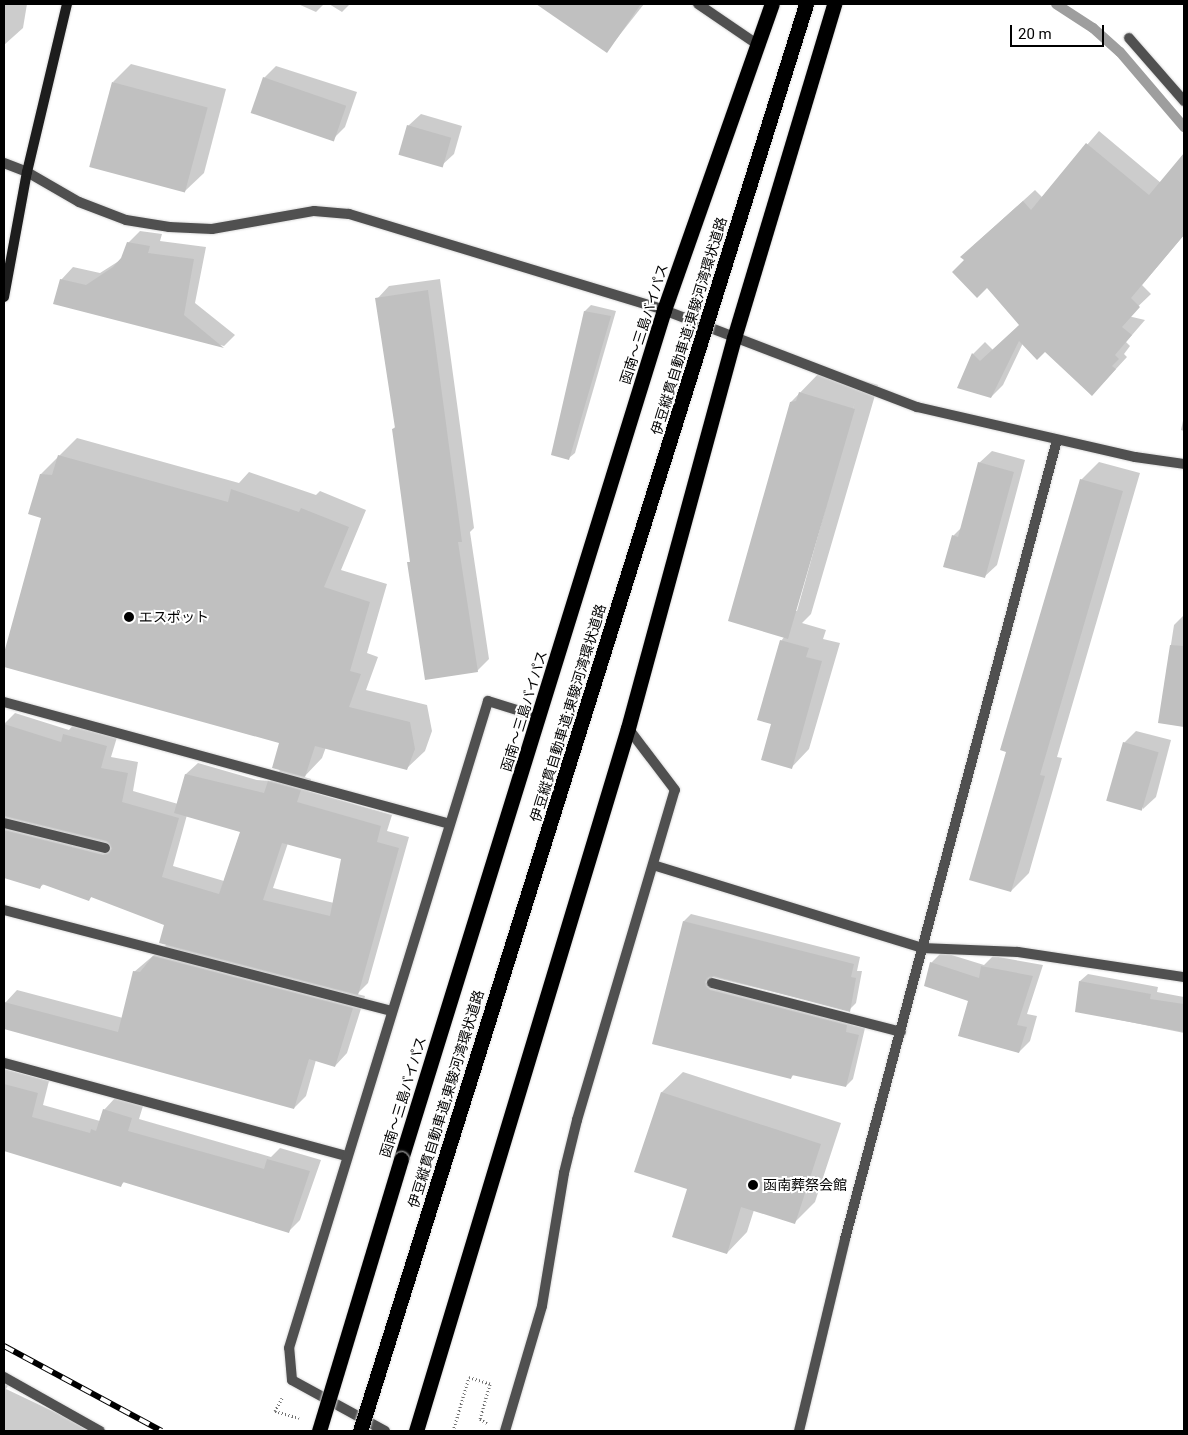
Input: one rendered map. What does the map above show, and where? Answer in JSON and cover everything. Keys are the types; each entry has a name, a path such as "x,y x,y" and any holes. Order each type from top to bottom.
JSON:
{"highway":[{"name":"函南～三島バイパス","path":"319,1431 400,1159 664,310 772,4"},
{"name":"伊豆縦貫自動車道;東駿河湾環状道路","path":"360,1431 806,4"},
{"path":"416,1431 628,728 734,338 834,4"}],"street":[{"path":"4,297 27,172 67,4"},
{"path":"698,4 758,46"},
{"path":"1129,38 1184,101"},
{"path":"4,163 27,172 89,205 126,220 169,227 212,229 333,210 664,310 918,408 1057,440 1184,464"},
{"path":"799,1431 845,1239 1057,440"},
{"path":"386,1431 292,1380 289,1348 346,1156 488,701 539,717"},
{"path":"4,702 450,824"},
{"path":"505,1431 542,1306 564,1173 575,1128 675,790 628,728"},
{"path":"4,823 106,848"},
{"path":"653,865 922,948 1018,952 1184,977"},
{"path":"4,910 391,1011"},
{"path":"712,983 900,1032"},
{"path":"4,1063 346,1156"},
{"path":"4,1378 100,1431"}],"path":[{"path":"453,1431 469,1378 490,1384 480,1419"},
{"path":"276,1411 300,1418"}],"building":[{"path":"536,4 641,4 607,53"},
{"path":"263,77 346,106 334,142 251,113"},
{"path":"112,82 208,108 185,193 89,167"},
{"path":"407,125 451,138 443,167 398,155"},
{"path":"1086,143 1149,195 1184,153 1184,235 1131,298 1140,307 1122,327 1132,335 1115,355 1119,359 1112,366 1116,369 1092,396 1045,352 1037,360 1019,341 991,398 957,388 972,353 980,361 1019,325 987,288 977,298 952,272 964,260 960,257 1023,201 1031,210"},
{"path":"127,242 150,246 148,253 194,259 184,315 224,348 53,304 60,279 86,285 113,267 121,258"},
{"path":"428,290 462,542 458,542 478,672 425,680 407,562 410,562 392,429 395,428 375,298"},
{"path":"584,311 611,316 569,460 551,455"},
{"path":"799,392 855,409 788,639 728,621 790,402 796,401"},
{"path":"58,455 228,502 231,489 299,512 301,508 349,527 324,587 370,602 350,671 361,674 349,707 410,722 415,749 407,770 315,746 305,777 272,768 279,743 4,667 4,653 41,518 28,514 40,474 52,475"},
{"path":"978,462 1014,472 985,578 943,567 952,535 958,537"},
{"path":"1080,479 1123,491 1040,775 1045,776 1011,892 969,880 1006,752 1000,750"},
{"path":"780,640 809,648 806,657 822,661 792,769 761,760 771,724 757,720"},
{"path":"1170,645 1184,646 1184,727 1158,723"},
{"path":"4,724 61,742 63,734 107,746 101,768 128,773 122,802 179,818 162,877 219,894 240,832 174,813 185,774 264,793 268,781 301,790 297,802 381,826 377,842 399,848 358,995 159,943 164,925 91,897 89,901 42,884 40,889 4,878 4,830 103,855 112,849 107,841 4,816","holes":["282,843 341,859 330,916 263,900"]},
{"path":"1123,742 1159,752 1142,811 1106,801"},
{"path":"683,921 854,964 851,977 856,978 850,1012 714,976 705,982 710,990 847,1025 846,1032 859,1035 846,1087 792,1075 791,1079 652,1044"},
{"path":"153,956 353,1008 335,1067 309,1059 294,1109 4,1029 4,1002 118,1032 133,971 140,972"},
{"path":"930,962 979,978 981,966 1033,976 1017,1025 1027,1027 1019,1053 958,1036 968,1001 924,986"},
{"path":"1079,981 1151,994 1150,999 1184,1004 1184,1032 1075,1012"},
{"path":"4,1084 38,1093 32,1117 90,1133 91,1129 96,1131 103,1109 132,1118 128,1131 264,1169 267,1159 310,1171 289,1233 123,1182 121,1187 4,1151"},
{"path":"661,1092 821,1144 795,1224 741,1207 727,1254 672,1237 687,1189 634,1172"}],"waterway":[{"path":"1056,4 1093,28 1120,52 1184,127"}],"railway":[{"path":"4,1346 162,1431"}],"place":[{"name":"エスポット","path":"129,617"},
{"name":"函南葬祭会館","path":"753,1185"}]}
